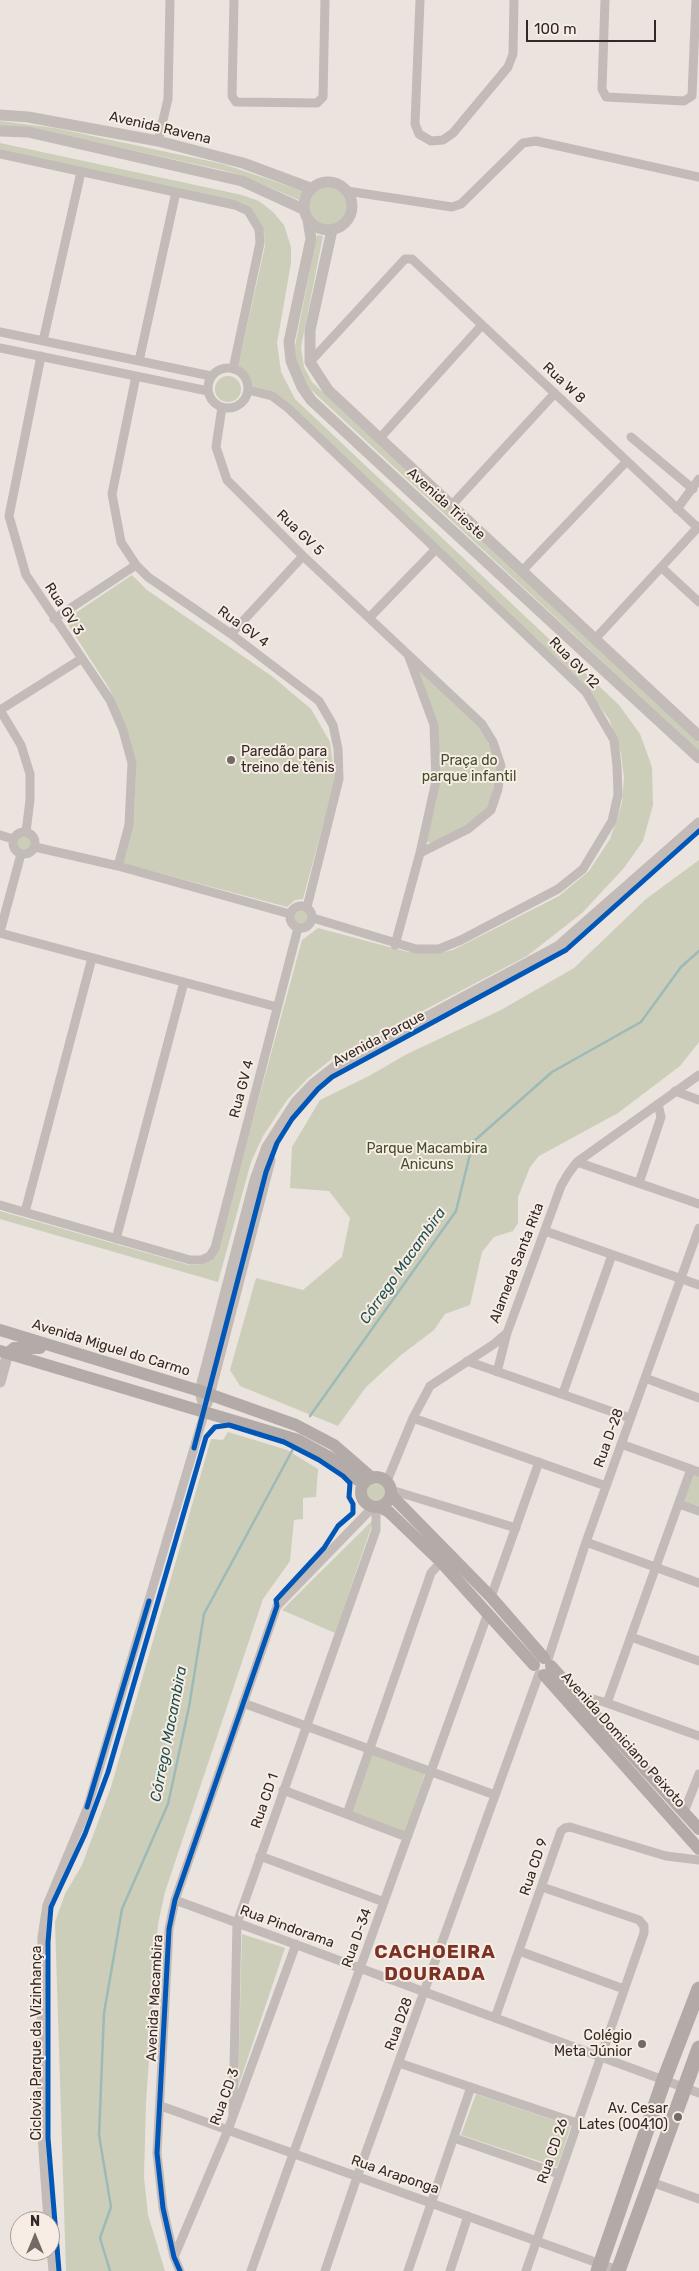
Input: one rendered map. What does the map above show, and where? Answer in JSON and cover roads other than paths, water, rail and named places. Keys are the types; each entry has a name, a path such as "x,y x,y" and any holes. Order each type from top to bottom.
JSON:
{"main road":[{"name":"Avenida Miguel do Carmo","path":"0,1330 205,1392 296,1426 334,1445 367,1481"},
{"path":"4,1352 24,1346 80,1353"},
{"path":"4,1352 298,1440 330,1457 367,1481 382,1478 390,1488 385,1504 376,1507 362,1498 367,1481"},
{"name":"Avenida Domiciano Peixoto","path":"390,1488 491,1597 543,1666 699,1849"},
{"name":"Avenida Domiciano Peixoto","path":"376,1507 390,1512 441,1562 488,1613 543,1666 579,1695 699,1829"},
{"path":"600,2268 664,2080 699,1989"},
{"path":"619,2271 651,2182 692,2091 699,2048"}],"street":[{"path":"158,141 168,99 170,0"},
{"path":"234,0 232,96 236,102 317,103 323,97 326,0"},
{"path":"420,0 415,124 419,134 431,140 443,140 453,133 508,67 513,54 514,0"},
{"path":"605,0 602,89 606,97 684,101 692,96 696,0"},
{"name":"Avenida Ravena","path":"0,115 28,117 158,141 243,163 310,188"},
{"path":"0,131 28,132 242,181 303,209"},
{"path":"347,191 352,206 351,214 340,227 332,230 319,228 308,220 303,209 303,201 310,188 325,181 333,182 347,191 452,207 462,204 523,143 536,140 699,177"},
{"path":"0,154 234,205 248,211 259,229 260,243 233,369"},
{"path":"43,341 81,172"},
{"path":"140,361 176,192"},
{"name":"Avenida Trieste","path":"308,220 311,239 289,342 290,361 302,387 311,400 699,758"},
{"path":"310,362 310,330 332,230"},
{"name":"Rua W 8","path":"310,362 405,259 412,258 698,527"},
{"path":"380,438 482,325"},
{"path":"0,332 212,376"},
{"path":"0,348 208,391"},
{"path":"88,366 91,351"},
{"name":"Rua GV 3","path":"41,356 9,516 26,575 110,700 123,730 132,763 130,825 118,866"},
{"name":"Avenida Trieste","path":"310,362 328,390 699,736"},
{"path":"221,369 233,369 244,377 248,390 239,404 222,407 213,401 208,391 212,376 221,369"},
{"name":"Rua GV 4","path":"136,376 112,494 121,542 136,565 148,577 231,634 319,701 333,725 338,749 339,779 307,907"},
{"name":"Rua GV 12","path":"248,390 272,396 288,408 586,692 614,740 618,794 612,821 582,869 558,890 461,940 439,949 416,949 395,944 313,918"},
{"path":"452,505 555,393"},
{"name":"Rua GV 5","path":"222,407 216,447 227,480 408,656 482,724 493,742 501,766 498,789 490,810 468,830 420,852"},
{"path":"631,437 693,489"},
{"path":"522,571 627,461"},
{"path":"678,509 699,479"},
{"path":"595,639 698,527"},
{"path":"369,618 436,549"},
{"path":"231,634 304,556"},
{"path":"54,619 136,565"},
{"path":"662,567 699,602"},
{"name":"Rua GV 5","path":"395,944 420,852 436,781 434,725 408,656"},
{"path":"26,832 30,800 30,774 21,745 0,710 81,659"},
{"name":"Avenida Parque","path":"205,1411 205,1392 254,1180 267,1148 296,1102 313,1084 336,1066 559,946 699,823"},
{"name":"Avenida Parque","path":"205,1392 266,1172 277,1143 305,1103 332,1077 566,950 699,831"},
{"path":"20,832 26,832 35,838 35,847 28,854 21,854 14,849 13,839 20,832"},
{"path":"0,835 13,839"},
{"path":"35,847 118,866 290,914"},
{"path":"21,854 0,932 277,1007"},
{"path":"297,906 307,907 312,912 313,918 308,926 298,928 292,924 290,914 297,906"},
{"name":"Rua GV 4","path":"116,1239 190,1260 201,1260 210,1256 215,1248 298,928"},
{"path":"25,1212 92,958"},
{"path":"0,1205 116,1239 184,982"},
{"name":"Alameda Santa Rita","path":"390,1488 413,1418 430,1386 494,1344 507,1333 561,1186 577,1162 699,1075"},
{"path":"676,1091 699,1100"},
{"path":"639,1184 661,1117 658,1104"},
{"path":"577,1162 699,1204"},
{"name":"Rua D-28","path":"543,1666 699,1228"},
{"path":"545,1231 699,1285"},
{"path":"562,1394 612,1255"},
{"path":"497,1372 507,1333"},
{"path":"0,1382 4,1352"},
{"path":"467,1362 630,1418"},
{"path":"645,1378 699,1398"},
{"path":"47,2211 42,2136 41,2042 42,1937 47,1905 86,1809 205,1411"},
{"path":"413,1418 606,1486"},
{"path":"607,1703 679,1504 695,1470 621,1444"},
{"path":"491,1597 539,1462"},
{"path":"390,1488 516,1528"},
{"path":"679,1504 699,1511"},
{"name":"Avenida Macambira","path":"180,2271 174,2257 163,2208 157,2153 169,1929 176,1900 276,1606 376,1507"},
{"name":"Rua CD 1","path":"233,2115 237,1923 376,1530 376,1507"},
{"path":"586,1542 699,1583"},
{"path":"347,1814 368,1749 432,1573 441,1562"},
{"name":"Rua D-34","path":"251,2271 488,1613"},
{"path":"631,1637 699,1661"},
{"name":"Rua D28","path":"325,2271 495,1794 543,1666"},
{"path":"579,1695 699,1736"},
{"path":"243,1703 495,1794"},
{"path":"684,1812 699,1774"},
{"path":"284,1790 407,1837"},
{"name":"Rua CD 9","path":"495,2018 561,1831 570,1827 666,1856 699,1860"},
{"path":"260,1856 384,1902"},
{"name":"Rua CD 26","path":"526,2271 644,1933 644,1926 639,1920 542,1887"},
{"name":"Rua Pindorama","path":"176,1900 692,2091"},
{"name":"Rua CD 3","path":"174,2257 228,2130 296,1944"},
{"path":"519,1951 624,1990"},
{"path":"399,2063 577,2123"},
{"path":"408,2271 472,2087"},
{"name":"Rua Araponga","path":"161,2106 537,2240 600,2268 619,2271"},
{"path":"454,2138 559,2174"},
{"path":"651,2182 699,2199"},
{"path":"450,2271 468,2216"}],"waterway":[{"name":"Córrego Macambira","path":"310,1416 456,1211 473,1142 552,1072 641,1022 681,967 699,951"},
{"name":"Córrego Macambira","path":"110,2271 100,2238 111,2207 99,2135 104,2013 122,1909 168,1804 189,1707 204,1614 293,1449"}],"place":[{"name":"Paredão para treino de tênis","path":"231,760"},
{"name":"Colégio Meta Júnior","path":"642,2044"},
{"name":"Av. Cesar Lates (00410)","path":"678,2117"}],"district":[{"name":"CACHOEIRA DOURADA","path":"435,1964"}],"park label":[{"name":"Praça do parque infantil","path":"469,770"},
{"name":"Parque Macambira Anicuns","path":"427,1158"}]}
